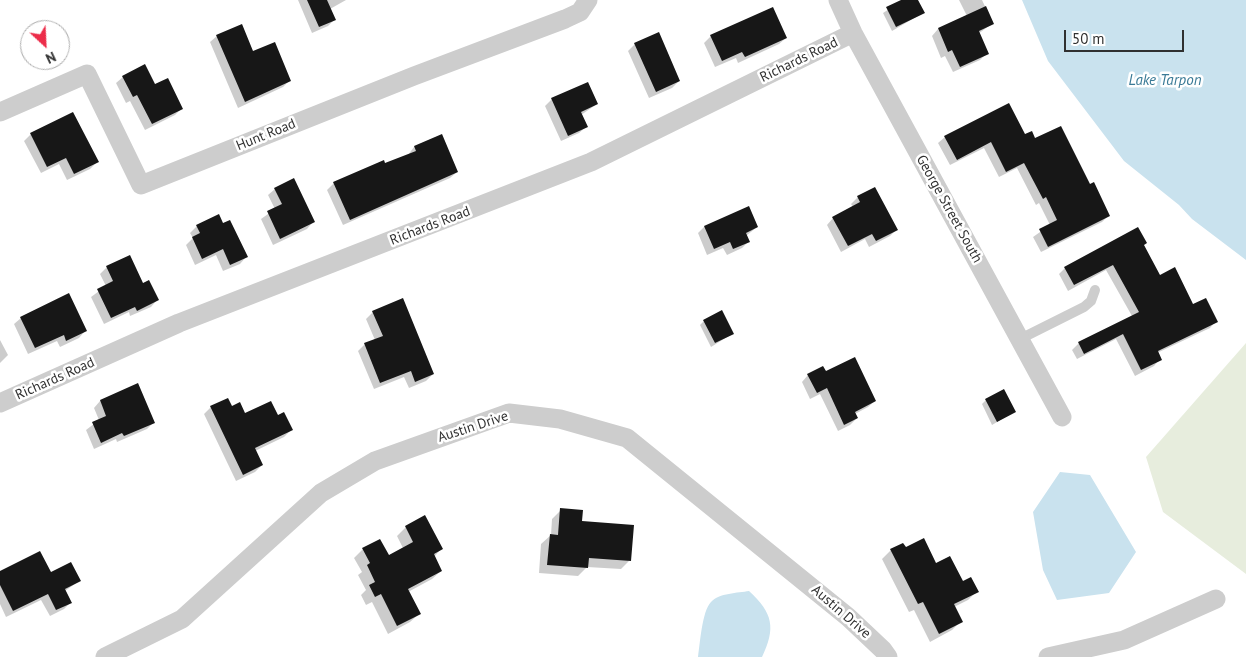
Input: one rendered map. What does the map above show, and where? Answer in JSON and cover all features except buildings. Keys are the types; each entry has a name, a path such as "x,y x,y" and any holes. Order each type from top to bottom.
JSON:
{"street":[{"name":"Hunt Road","path":"0,112 87,74 142,185 414,76 565,19 580,12 588,0"},
{"name":"George Street South","path":"840,1 853,33 1062,417"},
{"name":"Richards Road","path":"0,404 179,323 590,162 853,33"},
{"name":"Austin Drive","path":"105,657 182,619 321,493 375,461 509,413 560,418 627,438 848,617 888,657"},
{"path":"1048,657 1124,640 1216,599"}],"lane":[{"path":"1020,338 1084,307 1091,301 1095,290"}],"green space":[{"path":"1246,343 1246,574 1163,512 1146,457"}],"water":[{"name":"Lake Tarpon","path":"1022,0 1246,0 1246,260 1192,219 1179,205 1124,161 1048,61"},
{"path":"1060,472 1090,475 1136,552 1109,593 1057,600 1043,570 1033,512"},
{"path":"749,591 763,607 770,621 769,638 762,657 698,657 703,620 711,602 724,595"}]}
